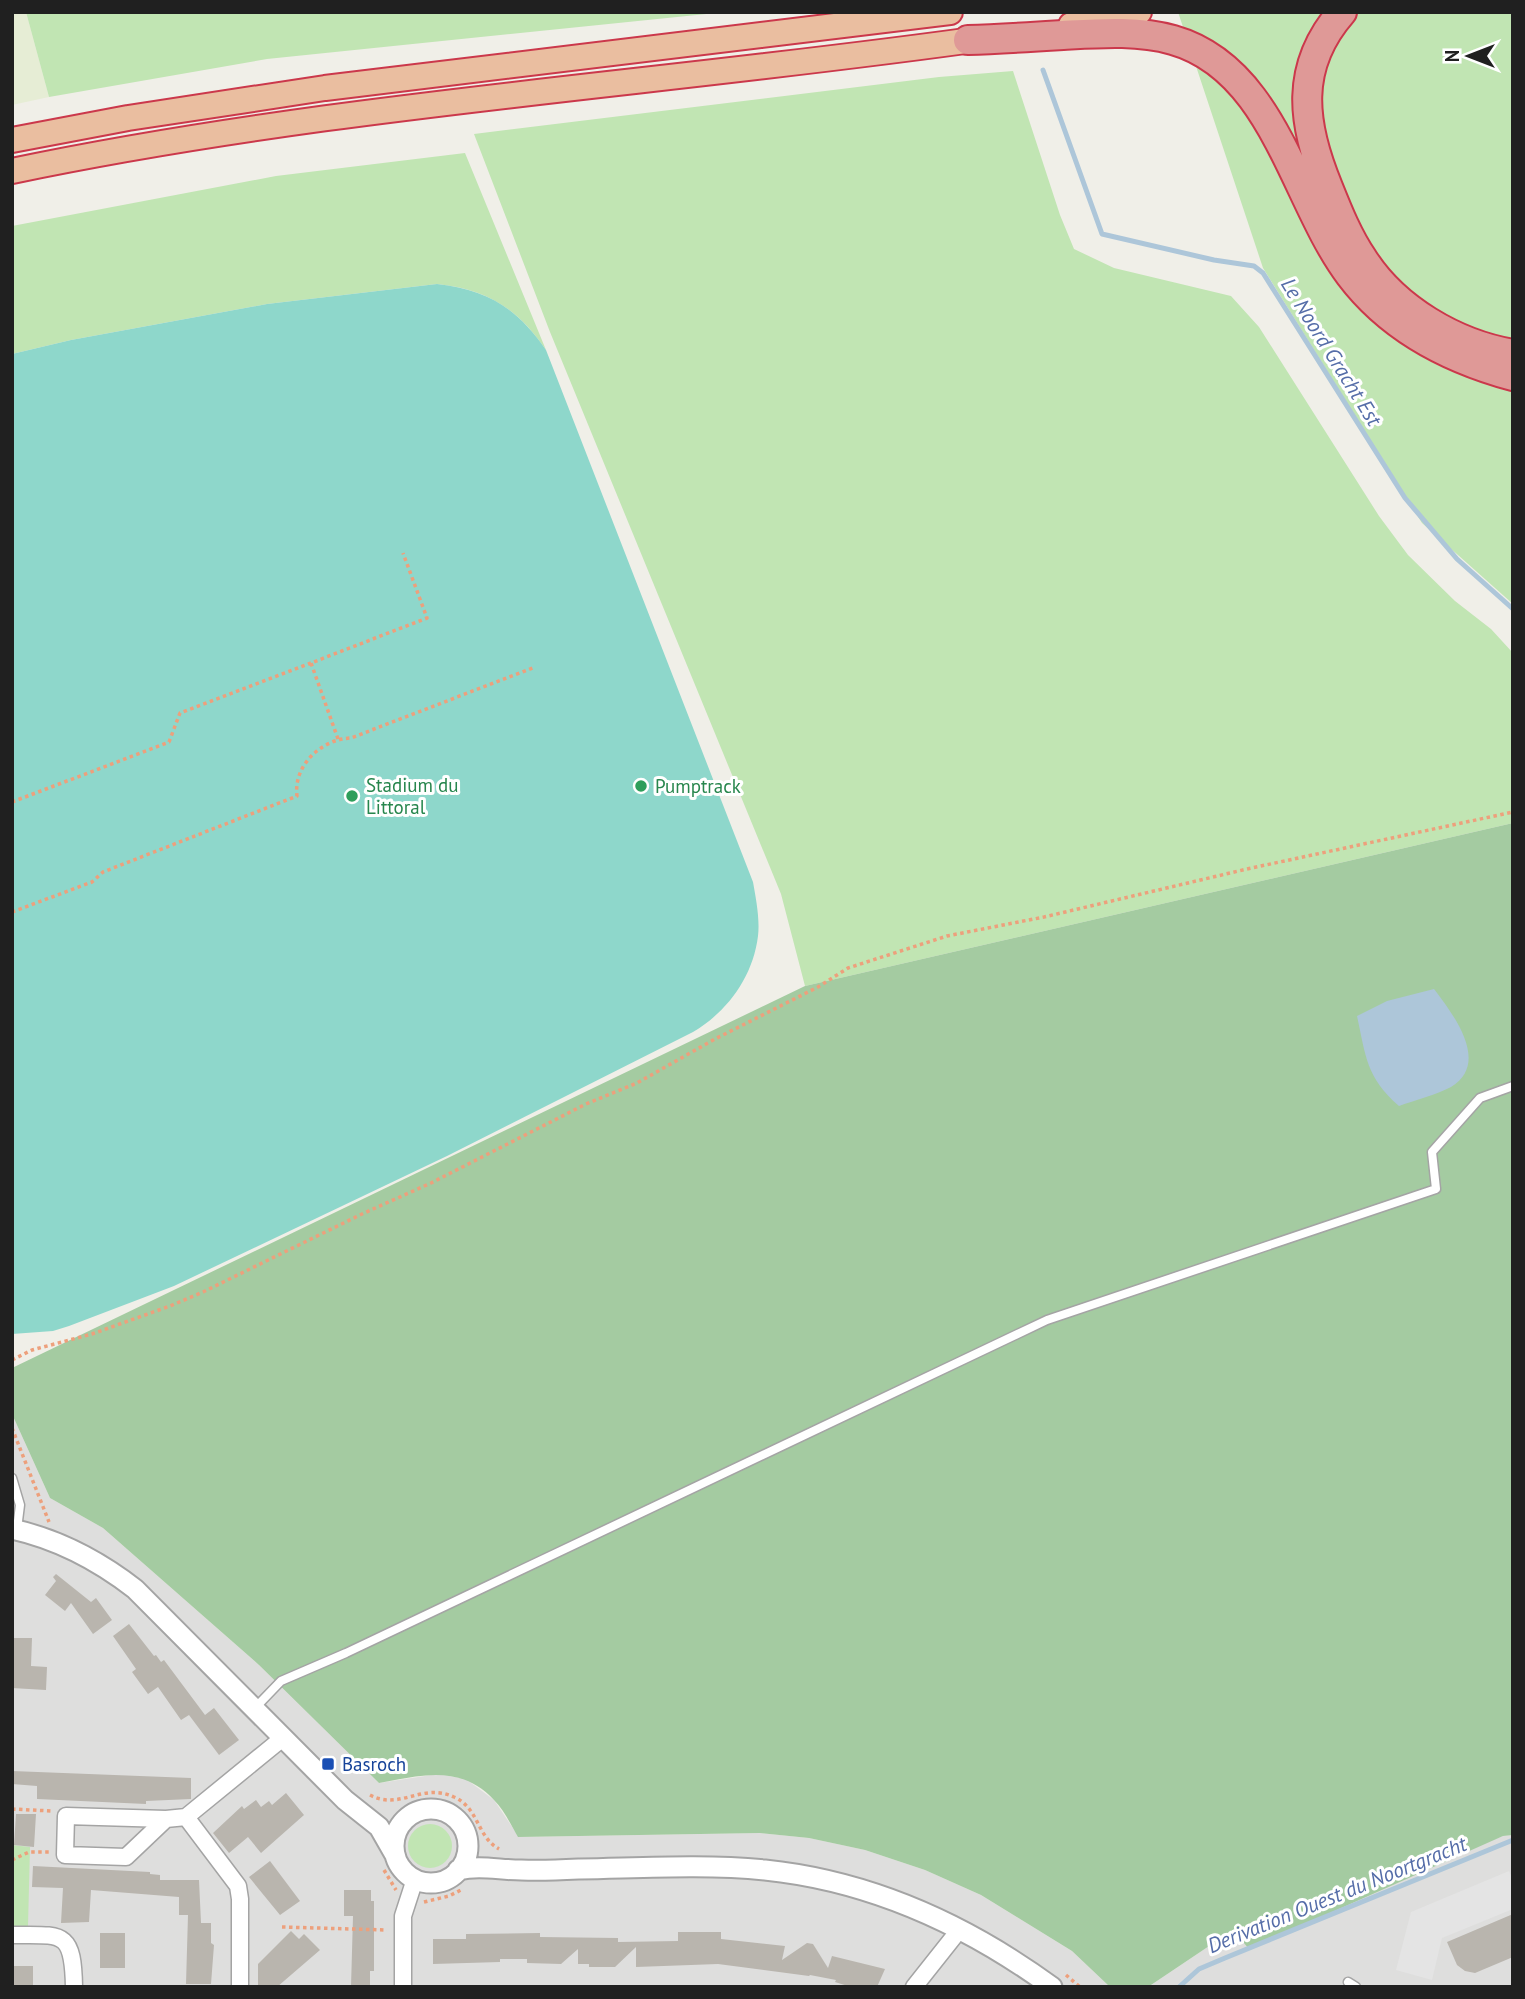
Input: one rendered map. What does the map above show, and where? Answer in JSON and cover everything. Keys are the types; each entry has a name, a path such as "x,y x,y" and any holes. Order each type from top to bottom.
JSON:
{"highway":[{"path":"12,140 117,120 325,88 950,12"},
{"path":"1342,12 1316,52 1307,84 1306,105 1316,156 1345,227 1364,262 1382,283 1412,309 1457,337 1513,354"},
{"path":"12,171 164,143 309,121 838,59 1132,14"},
{"path":"968,40 1098,33 1140,34 1176,41 1213,59 1240,83 1267,120 1336,254 1366,295 1399,324 1437,348 1475,365 1513,376"}],"street":[{"path":"15,1530 74,1550 124,1580 158,1610 284,1737 382,1816 408,1817 429,1809 447,1813 461,1826 467,1844 477,1856 505,1860 528,1870 704,1867 782,1872 833,1882 882,1896 960,1929 1052,1987"},
{"path":"166,1819 126,1857 65,1855 66,1816 166,1819 186,1817 284,1737"},
{"path":"363,1802 405,1872 415,1879 440,1881 458,1870 505,1860"},
{"path":"186,1817 238,1886 240,1987"},
{"path":"395,1855 396,1832 408,1817"},
{"path":"458,1870 465,1859 467,1844"},
{"path":"403,1987 403,1930 406,1905 415,1879"},
{"path":"914,1987 960,1929"},
{"path":"12,1935 62,1939 72,1951 74,1987"}],"lane":[{"path":"255,1708 281,1681 346,1653 1047,1320 1436,1189 1432,1152 1480,1098 1513,1086"},
{"path":"12,1478 20,1505 15,1530"}],"path":[{"path":"12,802 169,742 180,712 427,618 403,553"},
{"path":"311,663 338,739"},
{"path":"12,912 92,883 103,872 297,796 296,786 306,763 316,750 338,739 351,738 535,667"},
{"path":"12,1360 32,1350 92,1334 202,1292 430,1183 586,1104 637,1083 848,968 947,936 1057,915 1247,869 1513,812"},
{"path":"12,1428 49,1521"},
{"path":"363,1802 389,1802 428,1791 453,1796 471,1809 489,1843 505,1860"},
{"path":"12,1809 58,1811 66,1816"},
{"path":"12,1860 29,1852 65,1852"},
{"path":"282,1927 403,1930"}],"shaded area":[{"name":"Stadium du Littoral","path":"437,284 471,291 500,304 524,323 546,350 753,882 758,929 751,965 727,1004 693,1032 447,1156 174,1286 53,1331 12,1334 12,354 71,340 267,304"},
{"path":"1434,989 1465,1038 1468,1065 1463,1077 1451,1087 1399,1106 1374,1076 1357,1016 1387,1001"},
{"path":"12,1414 50,1498 103,1528 259,1665 379,1783 438,1774 466,1779 494,1800 519,1837 760,1833 809,1838 865,1850 925,1870 981,1895 1072,1951 1110,1987 12,1987"},
{"path":"1513,1835 1513,1987 1148,1987 1233,1930 1503,1836"},
{"path":"1509,1871 1513,1880 1513,1909 1442,1938 1432,1980 1396,1970 1411,1912"}],"green space":[{"path":"12,12 26,12 49,97 12,105"},
{"path":"26,12 726,12 267,59 49,97"},
{"path":"1178,12 1513,12 1513,604 1422,523 1263,268"},
{"path":"1013,71 1060,215 1074,249 1114,268 1231,296 1259,327 1379,516 1408,555 1455,601 1491,629 1513,653 1513,823 805,986 781,894 550,332 474,134 939,77"},
{"path":"465,153 546,350 524,323 500,304 471,291 437,284 267,304 71,340 12,354 12,226 276,176"},
{"path":"1513,823 1513,1835 1503,1836 1249,1949 1233,1930 1148,1987 1110,1987 1072,1951 981,1895 925,1870 865,1850 809,1838 760,1833 518,1837 498,1804 468,1781 425,1775 379,1783 259,1665 103,1528 50,1498 12,1414 12,1368 805,986"},
{"path":"430,1824 439,1825 446,1830 451,1837 451,1855 446,1862 439,1867 430,1868 421,1867 414,1862 409,1855 408,1846 409,1837 414,1830 421,1825"},
{"path":"12,1845 30,1847 28,1926 12,1927"}],"building":[{"path":"56,1574 91,1602 96,1598 112,1620 93,1634 71,1603 65,1611 45,1595 56,1581 53,1577"},
{"path":"129,1624 154,1656 161,1662 164,1660 205,1715 214,1708 239,1740 219,1755 189,1715 181,1720 158,1687 148,1694 132,1672 136,1669 113,1636"},
{"path":"12,1638 32,1638 31,1666 47,1667 46,1690 12,1688"},
{"path":"12,1771 191,1778 191,1799 146,1801 146,1804 37,1799 37,1786 12,1784"},
{"path":"286,1793 304,1815 261,1853 248,1837 229,1853 213,1833 242,1806 244,1809 256,1800 261,1807 269,1801 272,1805"},
{"path":"16,1814 36,1814 34,1847 14,1845"},
{"path":"270,1861 300,1901 280,1915 249,1877"},
{"path":"33,1866 150,1872 160,1875 160,1880 199,1880 201,1923 211,1923 211,1943 214,1945 211,1984 186,1984 188,1915 179,1915 179,1897 91,1890 89,1922 61,1923 63,1888 32,1887"},
{"path":"344,1890 371,1890 371,1901 374,1901 374,1971 370,1971 370,1987 351,1987 353,1916 344,1916"},
{"path":"1513,1914 1513,1957 1475,1973 1465,1971 1457,1965 1447,1942"},
{"path":"291,1931 299,1939 304,1934 320,1950 277,1987 258,1987 258,1964"},
{"path":"678,1932 721,1932 721,1939 785,1946 782,1960 807,1943 813,1944 828,1968 832,1956 885,1969 877,1987 851,1987 835,1982 836,1980 810,1975 718,1964 636,1967 636,1947 615,1967 589,1967 589,1964 578,1964 578,1949 561,1964 527,1963 527,1959 500,1959 500,1962 433,1964 433,1939 466,1939 466,1934 540,1933 540,1937 618,1938 618,1942 678,1941"},
{"path":"100,1933 125,1933 125,1968 100,1968"},
{"path":"12,1966 33,1966 33,1987 12,1987"}],"waterway":[{"name":"Le Noord Gracht Est","path":"1043,70 1102,234 1214,260 1254,266 1263,273 1405,498 1457,559 1513,609"},
{"name":"Derivation Ouest du Noortgracht","path":"1179,1987 1199,1969 1513,1840"}],"place":[{"name":"Pumptrack","path":"641,786"},
{"name":"Stadium du Littoral","path":"352,796"},
{"name":"Basroch","path":"328,1764"}]}
